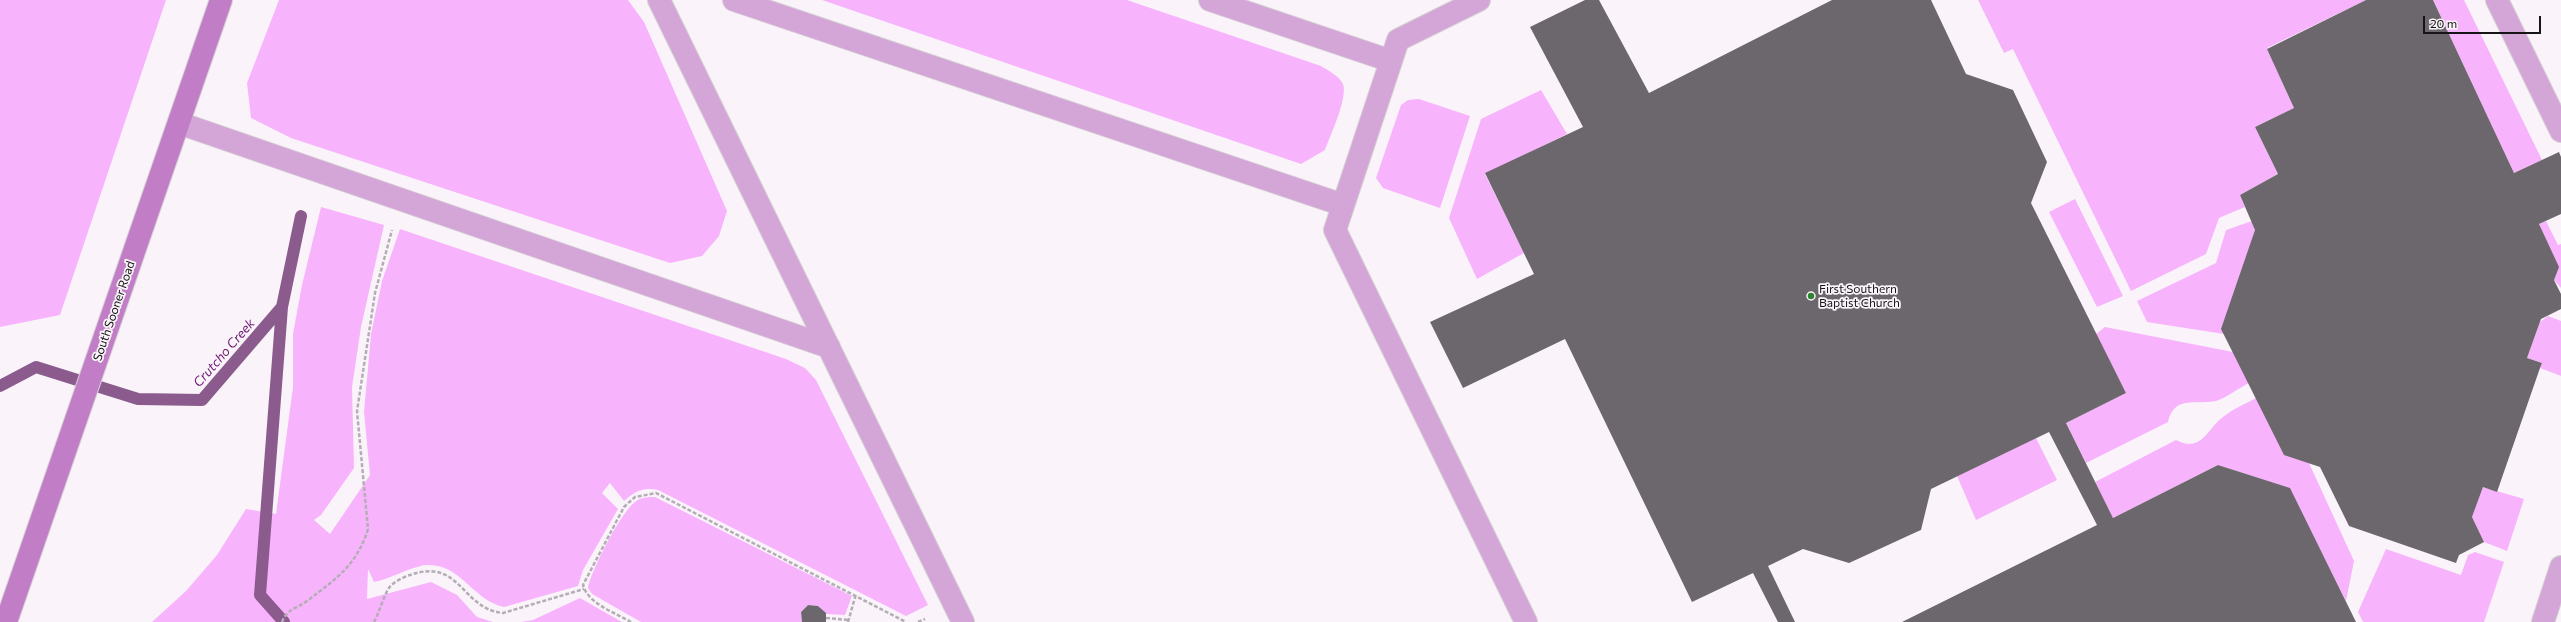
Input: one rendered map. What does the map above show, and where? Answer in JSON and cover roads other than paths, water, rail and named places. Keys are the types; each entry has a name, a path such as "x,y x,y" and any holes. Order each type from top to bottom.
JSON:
{"main road":[{"name":"South Sooner Road","path":"6,622 221,0"}],"lane":[{"path":"659,0 962,622"},
{"path":"734,0 1343,205"},
{"path":"1210,0 1391,61"},
{"path":"1479,0 1398,40 1335,230 1526,622"},
{"path":"2497,0 2561,131"},
{"path":"179,123 829,347"},
{"path":"2543,622 2561,567"}],"waterway":[{"path":"284,622 260,595 282,307 301,216"},
{"name":"Crutcho Creek","path":"0,386 36,367 138,399 202,400 282,307"}],"place":[{"name":"First Southern Baptist Church","path":"1811,296"}]}
